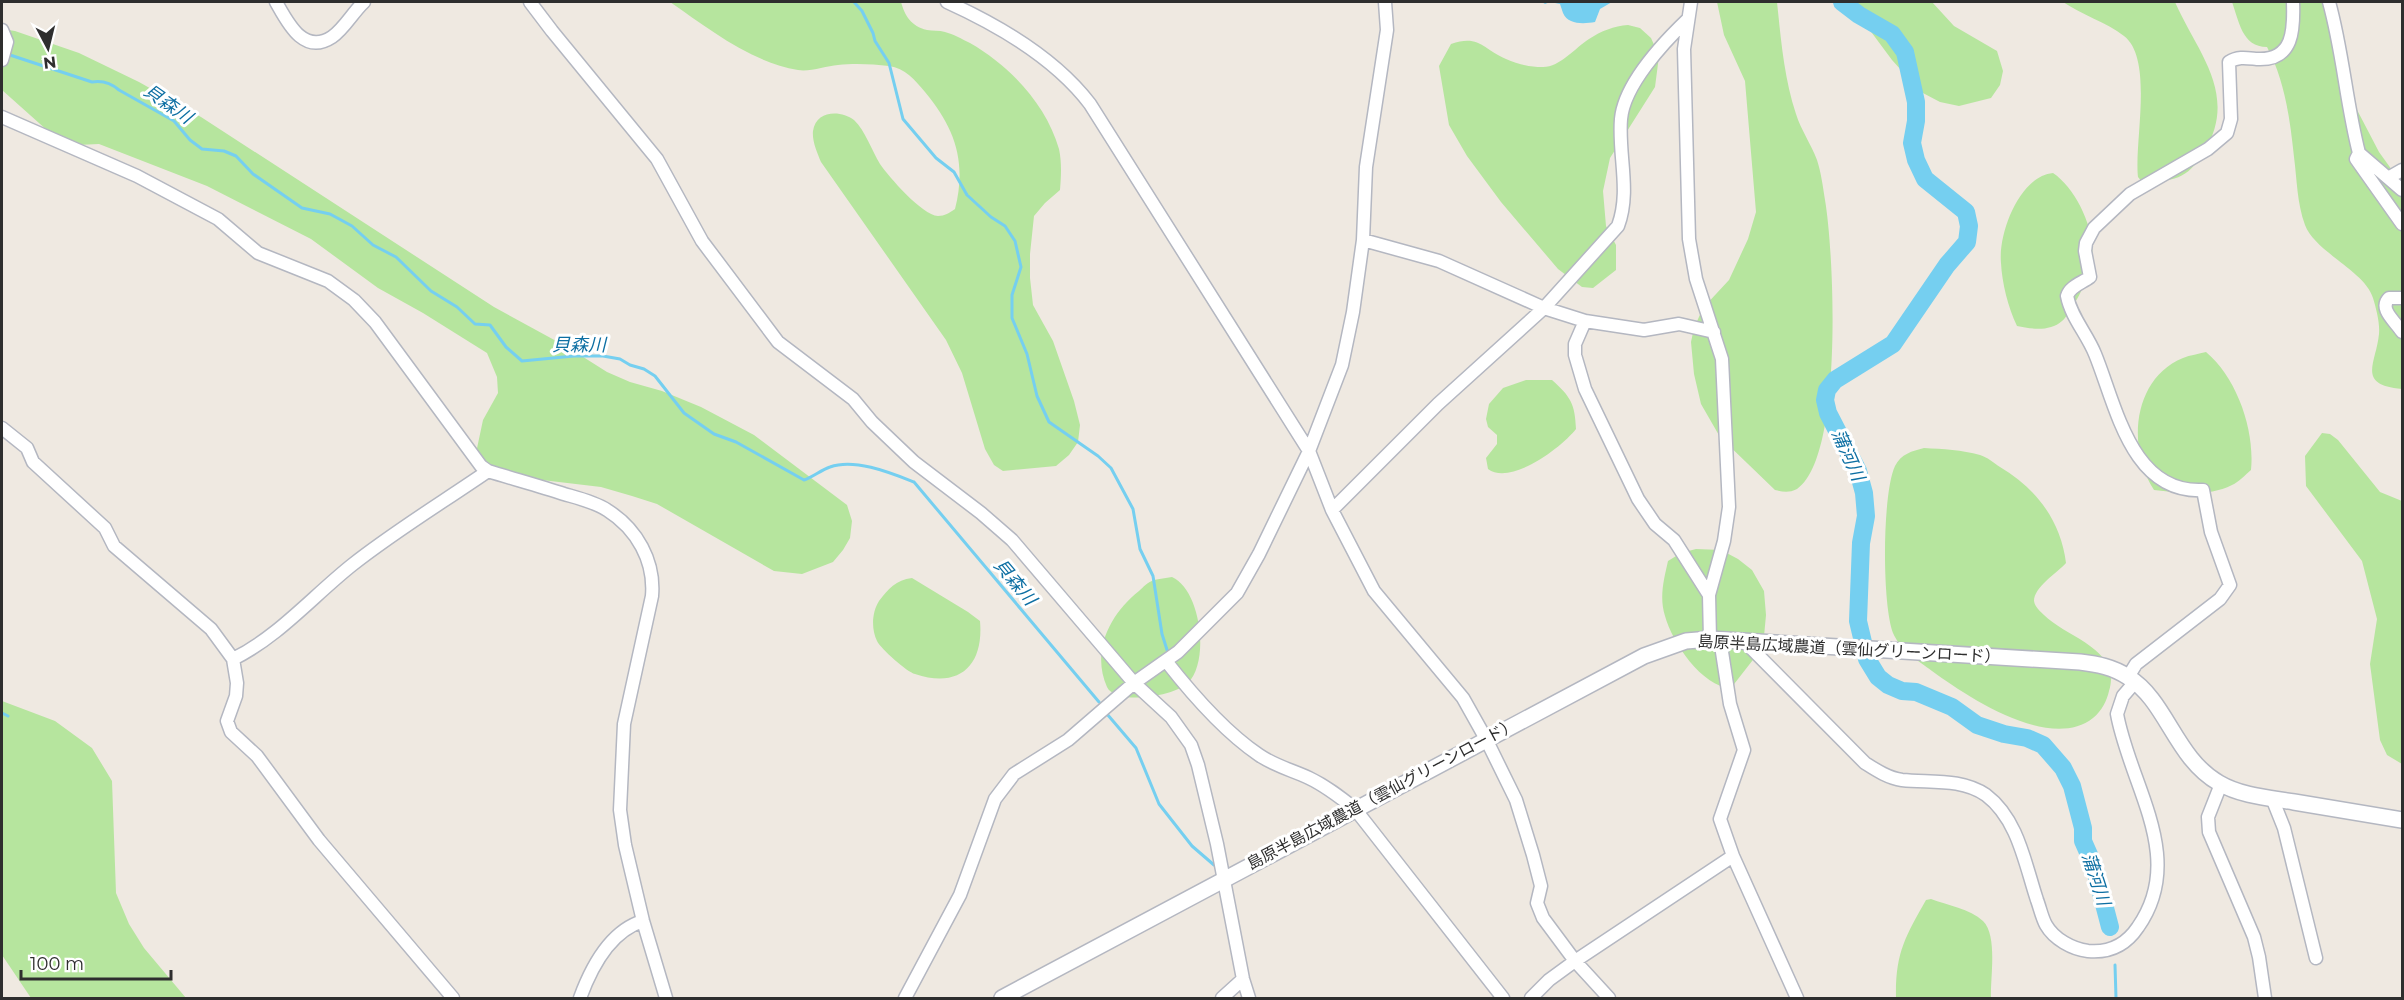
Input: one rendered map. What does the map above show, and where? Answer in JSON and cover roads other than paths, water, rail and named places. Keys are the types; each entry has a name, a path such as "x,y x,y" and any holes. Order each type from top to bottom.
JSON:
{"street":[{"path":"276,2 296,34 306,40 317,41 332,37 364,2"},
{"path":"530,2 657,159 702,241 778,342 853,399 872,422 914,462 981,513 1012,540 1134,683 1171,717 1191,745 1206,794 1249,999"},
{"path":"947,2 1042,56 1078,88 1212,294 1309,451 1332,510 1374,591 1463,698 1516,801 1533,855 1540,886 1537,903 1543,918 1575,961 1609,999"},
{"path":"905,999 960,895 995,799 1014,774 1068,740 1134,683 1178,652 1237,593 1259,555 1309,451 1342,365 1353,312 1363,240 1366,167 1387,30 1385,2"},
{"path":"1691,2 1687,20 1684,91 1689,239 1696,279 1722,359 1729,507 1724,541 1709,595 1715,639 1744,750 1720,819 1733,855 1797,999"},
{"path":"1743,640 1864,763 1880,773 1899,780 1965,785 1985,794 2000,808 2014,829 2046,925 2058,939 2078,949 2088,951 2121,945 2132,936 2146,916 2156,894 2158,871 2156,840 2117,714 2136,664 2220,599 2230,585 2211,532 2203,490 2194,491 2173,486 2154,475 2137,456 2112,406 2095,353 2067,300 2067,292 2090,277 2085,252 2086,243 2094,228 2130,194 2208,149 2227,133 2231,119 2229,62 2234,58 2243,57 2270,58 2282,51 2289,43 2294,28 2293,2"},
{"path":"2330,2 2344,69 2351,124 2359,153 2403,190"},
{"path":"1332,510 1438,404 1544,308 1618,226 1623,211 1621,119 1625,102 1647,63 1687,20"},
{"path":"2,30 7,42 2,60"},
{"path":"2,117 137,176 218,219 258,253 328,281 354,300 375,322 475,460 489,471 606,509 627,526 642,546 651,567 652,596 624,724 620,810 625,846 643,921 666,999"},
{"path":"2359,153 2356,159 2403,224"},
{"path":"2388,178 2403,170"},
{"path":"1363,240 1439,261 1544,308 1585,321 1644,330 1679,324 1714,332"},
{"path":"2403,298 2389,298 2385,307 2403,332"},
{"path":"1585,321 1575,344 1575,355 1585,389 1638,499 1655,524 1674,540 1709,595"},
{"path":"2,428 27,448 33,462 105,528 114,546 211,629 233,659 237,683 236,696 227,721 231,732 257,756 319,840 453,999"},
{"path":"233,659 268,637 353,564 489,471"},
{"name":"島原半島広域農道（雲仙グリーンロード）","path":"1002,999 1644,656 1686,641 1743,640 2102,665 2131,679 2154,705 2188,758 2220,784 2272,798 2403,820"},
{"path":"1166,661 1187,688 1243,743 1279,767 1307,777 1330,790 1355,809 1503,999"},
{"path":"2220,784 2208,817 2209,832 2254,937 2265,999"},
{"path":"2272,798 2284,828 2316,958"},
{"path":"1530,999 1548,980 1733,855"},
{"path":"580,999 612,939 626,928 643,921"},
{"path":"1222,999 1243,979"}],"water":[{"path":"1550,2 1612,2 1600,9 1595,22 1581,23 1569,20 1565,17 1560,4"}],"waterway":[{"path":"854,2 862,11 875,41 889,63 903,119 936,158 954,172 967,195 991,217 1005,226 1015,241 1021,267 1012,295 1012,318 1027,354 1037,396 1049,422 1098,456 1111,468 1133,509 1140,549 1153,576 1162,634 1168,653"},
{"name":"蒲河川","path":"1842,2 1892,34 1905,52 1916,102 1916,121 1912,143 1916,160 1925,179 1966,212 1969,226 1967,242 1947,265 1893,344 1835,380 1827,390 1825,400 1828,413 1858,471 1864,493 1866,516 1861,543 1858,621 1867,659 1878,677 1888,685 1902,691 1916,692 1952,707 1977,725 2004,734 2027,738 2043,745 2063,768 2072,786 2083,828 2083,841 2094,866 2110,927"},
{"name":"貝森川","path":"10,55 92,82 100,81 110,84 174,121 190,140 202,149 224,151 236,156 253,174 302,208 330,214 352,226 373,245 396,257 431,291 457,307 475,324 490,325 506,347 522,361 574,356 603,356 620,359 655,376 684,413 714,434 736,442 804,480 830,467 850,464 873,468 914,482 1099,702"},
{"path":"2,713 8,716"},
{"name":"貝森川","path":"1107,714 1136,748 1159,804 1192,846 1214,865"},
{"name":"蒲河川","path":"2115,965 2116,998"}]}
